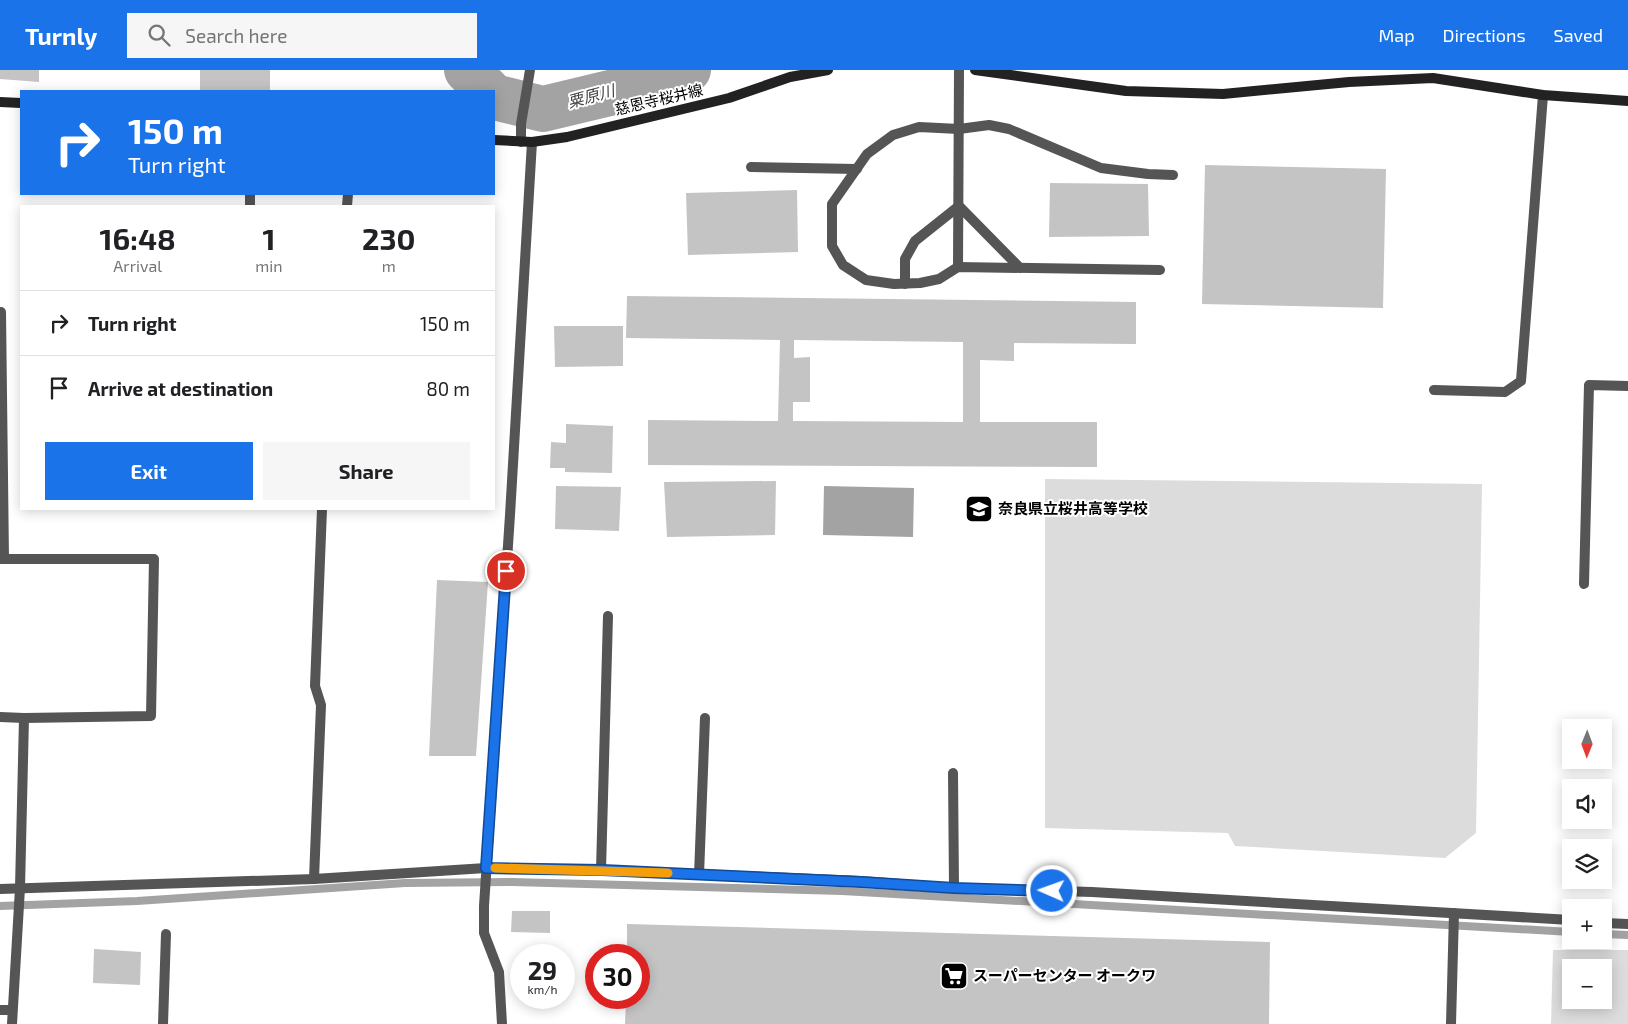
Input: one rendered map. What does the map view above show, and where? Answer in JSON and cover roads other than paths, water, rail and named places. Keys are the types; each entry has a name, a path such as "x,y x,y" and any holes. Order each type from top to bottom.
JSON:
{"main road":[{"name":"慈恩寺桜井線","path":"495,140 532,142 567,137 729,98 790,77 828,70"},
{"path":"975,70 1126,91 1223,94 1349,82 1433,78 1543,95 1628,101"},
{"path":"0,102 20,103"}],"street":[{"path":"958,267 959,70"},
{"path":"521,142 521,124 530,75"},
{"path":"1434,390 1505,392 1521,381 1543,95"},
{"path":"1160,270 958,267 939,279 920,284 894,284 866,280 843,265 832,246 832,204 867,154 893,135 919,127 959,129 989,125 1002,128 1101,168 1173,175"},
{"path":"502,1024 499,972 484,933 484,906 532,142"},
{"path":"751,167 857,169"},
{"path":"958,206 1020,268"},
{"path":"905,284 906,259 915,241 958,206"},
{"path":"0,717 151,716 154,559 2,559 1,312"},
{"path":"1584,584 1589,385 1628,386"},
{"path":"314,879 321,705 315,686 322,510"},
{"path":"602,870 608,616"},
{"path":"12,1024 19,892 24,718"},
{"path":"699,875 705,718"},
{"path":"953,773 954,888"},
{"path":"0,889 19,892 314,879 486,868 602,870 852,881 954,888 1092,892 1454,915 1562,920"},
{"path":"1451,1024 1454,915"},
{"path":"1612,923 1628,924"},
{"path":"163,1024 166,934"},
{"path":"0,1010 12,1010"}],"waterway":[{"name":"粟原川","path":"467,70 487,90"},
{"name":"粟原川","path":"495,97 543,109 631,88 688,70"},
{"path":"0,906 137,901 405,883 512,882 842,891 1562,931"},
{"path":"1612,934 1628,935"}],"place":[{"name":"奈良県立桜井高等学校","path":"979,509"},
{"name":"スーパーセンター オークワ","path":"954,976"}]}
